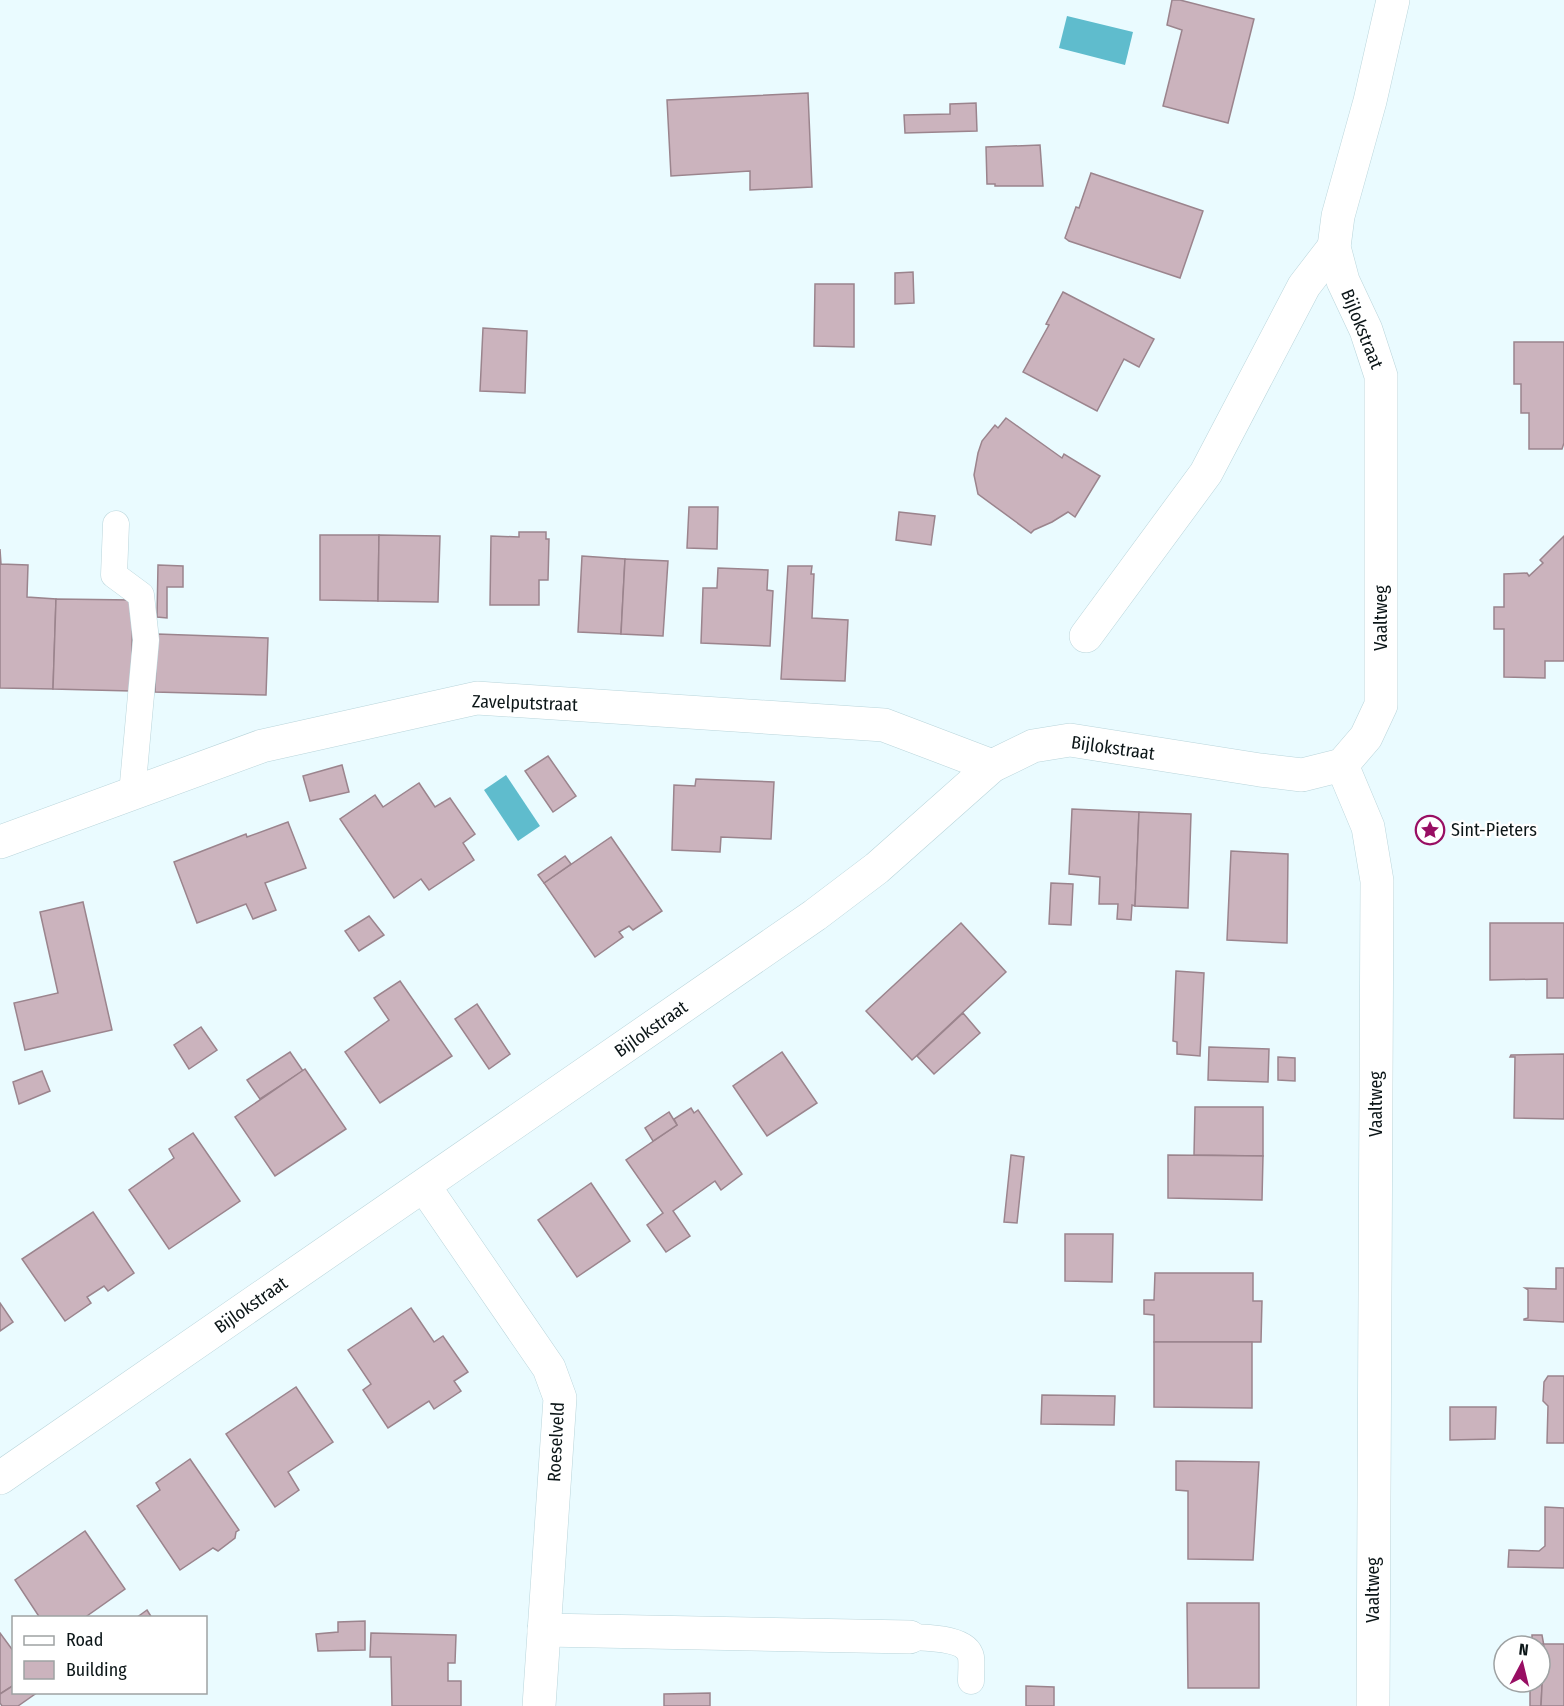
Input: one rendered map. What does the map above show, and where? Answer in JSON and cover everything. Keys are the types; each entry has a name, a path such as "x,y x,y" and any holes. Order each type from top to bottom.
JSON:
{"street":[{"name":"Bijlokstraat","path":"1381,520 1381,376 1366,330 1343,281 1334,247 1338,216 1370,100 1393,0"},
{"path":"1086,636 1206,473 1304,286 1334,247"},
{"name":"Vaaltweg","path":"1373,1706 1377,881 1368,827 1342,765 1366,737 1381,705 1381,520"},
{"name":"Zavelputstraat","path":"0,842 262,746 477,698 884,725 992,766"},
{"name":"Bijlokstraat","path":"0,1478 815,915 877,868 992,766 1033,746 1070,740 1302,775 1342,765"},
{"name":"Roeselveld","path":"423,1186 549,1368 560,1398 539,1706"},
{"path":"544,1630 910,1637"}],"lane":[{"path":"116,524 114,575 141,595 146,640 132,794"},
{"path":"910,1637 947,1640 967,1648 971,1656 971,1681"}],"water":[{"path":"1067,16 1133,32 1125,65 1059,48"},
{"path":"506,775 540,826 518,841 484,790"}],"building":[{"path":"1172,0 1180,0 1254,19 1228,123 1163,106 1182,30 1167,25"},
{"path":"808,93 812,187 750,190 750,171 671,176 667,100"},
{"path":"976,103 977,131 905,133 904,115 950,114 950,104"},
{"path":"1040,145 1043,186 987,184 986,147"},
{"path":"1091,173 1203,211 1180,278 1065,238 1076,207 1079,208"},
{"path":"913,272 914,303 895,304 895,273"},
{"path":"815,284 854,284 854,347 814,346"},
{"path":"1063,292 1154,339 1139,367 1124,359 1097,411 1023,372 1049,325 1046,324"},
{"path":"483,328 527,331 525,393 480,391"},
{"path":"1514,342 1564,342 1564,443 1562,449 1529,449 1529,413 1521,413 1521,384 1514,384"},
{"path":"1006,418 1062,458 1064,454 1100,476 1075,517 1068,512 1031,533 978,494 974,475 982,441 995,425 998,428"},
{"path":"689,507 718,507 717,549 687,548"},
{"path":"899,512 935,516 931,545 896,540"},
{"path":"519,532 546,532 546,539 549,539 548,580 539,580 539,605 490,605 491,536 519,537"},
{"path":"320,535 379,535 378,601 320,600"},
{"path":"379,535 440,536 438,602 378,601"},
{"path":"1564,536 1564,661 1545,661 1545,678 1504,677 1504,629 1494,629 1494,607 1504,607 1504,574 1527,573 1529,576 1543,563 1540,560"},
{"path":"0,549 1,564 28,565 27,597 56,599 53,689 0,688"},
{"path":"582,556 625,559 621,634 578,632"},
{"path":"625,559 668,561 663,636 621,634"},
{"path":"158,565 183,566 183,587 167,587 167,618 157,617"},
{"path":"788,566 812,566 811,574 814,574 812,618 848,620 845,681 781,679"},
{"path":"718,568 768,570 767,590 773,591 770,646 701,643 703,588 717,588"},
{"path":"56,599 133,600 131,691 53,689"},
{"path":"157,634 268,638 266,695 155,692"},
{"path":"548,756 576,796 553,812 525,771"},
{"path":"342,765 349,792 310,801 303,776"},
{"path":"696,779 774,782 771,839 721,837 720,852 672,850 674,785 695,786"},
{"path":"419,783 435,807 450,798 475,834 463,843 474,860 429,890 421,879 394,898 340,819 375,795 383,807"},
{"path":"1072,809 1139,812 1135,906 1132,905 1131,920 1117,919 1118,904 1099,904 1100,877 1069,874"},
{"path":"1139,812 1191,814 1188,908 1135,906"},
{"path":"288,822 306,868 265,883 276,910 253,919 246,904 197,923 174,862 246,834 247,837"},
{"path":"611,837 662,911 633,930 629,926 619,932 623,937 595,957 544,883"},
{"path":"1231,851 1288,854 1287,943 1227,940"},
{"path":"565,856 571,864 544,883 538,875"},
{"path":"1051,883 1073,884 1071,925 1049,924"},
{"path":"83,902 112,1030 25,1050 14,1003 58,993 40,912"},
{"path":"369,916 384,935 359,951 345,931"},
{"path":"961,923 1006,972 912,1060 866,1011"},
{"path":"1490,923 1564,923 1564,998 1547,998 1547,979 1490,980"},
{"path":"1176,971 1204,973 1200,1056 1177,1054 1177,1042 1173,1041"},
{"path":"400,981 452,1056 380,1103 345,1052 389,1020 374,998"},
{"path":"477,1004 510,1054 489,1069 455,1019"},
{"path":"963,1013 980,1033 934,1074 917,1056"},
{"path":"201,1027 217,1050 189,1069 174,1045"},
{"path":"1209,1047 1269,1049 1268,1082 1208,1080"},
{"path":"290,1052 303,1071 260,1099 247,1080"},
{"path":"782,1052 817,1103 767,1136 733,1086"},
{"path":"1564,1054 1564,1119 1514,1118 1515,1057 1510,1057 1511,1055"},
{"path":"1278,1057 1295,1058 1295,1081 1278,1080"},
{"path":"305,1069 346,1129 275,1176 235,1117"},
{"path":"42,1071 50,1091 19,1104 13,1082"},
{"path":"1195,1107 1263,1107 1263,1156 1194,1155"},
{"path":"691,1108 694,1113 698,1110 742,1174 721,1190 715,1181 673,1211 690,1236 666,1252 647,1225 663,1213 626,1160 677,1125 674,1119"},
{"path":"669,1112 677,1125 653,1141 645,1128"},
{"path":"193,1133 240,1201 169,1249 129,1190 174,1158 169,1149"},
{"path":"1011,1155 1024,1157 1017,1223 1004,1222"},
{"path":"1168,1155 1263,1156 1262,1200 1168,1198"},
{"path":"591,1183 630,1241 577,1277 538,1220"},
{"path":"93,1212 134,1273 108,1291 104,1286 87,1297 91,1303 65,1321 22,1259"},
{"path":"1065,1234 1113,1234 1112,1282 1065,1281"},
{"path":"1556,1268 1564,1268 1564,1322 1524,1320 1528,1318 1528,1290 1525,1288 1556,1289"},
{"path":"1155,1273 1253,1273 1253,1301 1262,1301 1261,1342 1154,1342 1154,1315 1144,1314 1144,1300 1154,1300"},
{"path":"0,1303 13,1322 0,1331"},
{"path":"411,1308 434,1342 443,1336 468,1372 454,1381 461,1391 434,1409 429,1401 388,1428 363,1390 371,1384 348,1350"},
{"path":"1154,1342 1252,1342 1252,1408 1154,1407"},
{"path":"1548,1376 1564,1376 1564,1443 1547,1443 1548,1406 1543,1401 1544,1382"},
{"path":"296,1387 333,1442 288,1472 299,1490 275,1507 226,1434"},
{"path":"1042,1395 1115,1396 1114,1425 1041,1424"},
{"path":"1450,1407 1496,1407 1495,1439 1450,1440"},
{"path":"190,1459 239,1530 235,1538 218,1551 213,1548 180,1570 137,1506 160,1490 156,1483"},
{"path":"1176,1461 1259,1462 1253,1560 1188,1559 1188,1491 1176,1490"},
{"path":"1545,1507 1564,1508 1564,1568 1508,1567 1509,1550 1539,1551 1545,1546"},
{"path":"85,1531 125,1589 87,1616 39,1616 15,1580"},
{"path":"1187,1603 1259,1603 1259,1688 1188,1688"},
{"path":"147,1610 151,1616 139,1616"},
{"path":"365,1621 365,1650 318,1651 316,1634 338,1632 338,1622"},
{"path":"0,1633 12,1649 12,1686 0,1694"},
{"path":"371,1633 456,1635 455,1663 448,1663 448,1681 461,1681 461,1706 392,1706 391,1657 370,1657"},
{"path":"1552,1644 1564,1644 1564,1706 1541,1706 1542,1694 1552,1694"},
{"path":"12,1686 12,1694 35,1694 18,1706 2,1706 0,1694"},
{"path":"1026,1686 1054,1687 1054,1706 1026,1706"},
{"path":"710,1693 710,1706 664,1706 664,1694"},
{"path":"1530,1694 1542,1694 1541,1706 1530,1706"}],"place":[{"name":"Sint-Pieters","path":"1430,830"}]}
